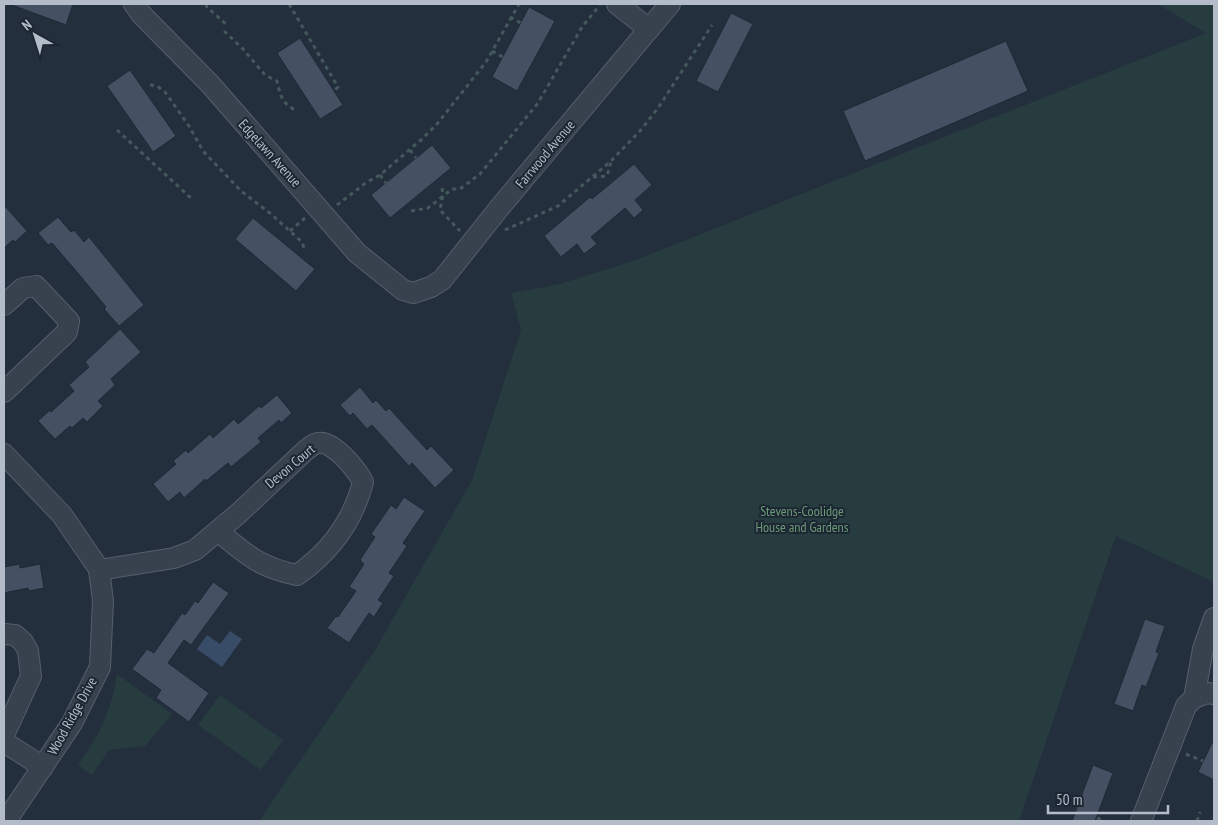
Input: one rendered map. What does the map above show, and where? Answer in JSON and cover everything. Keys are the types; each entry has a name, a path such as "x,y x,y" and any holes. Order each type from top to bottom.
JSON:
{"street":[{"name":"Edgelawn Avenue","path":"134,4 141,14 210,84 357,253 403,290 413,293"},
{"path":"617,4 649,29"},
{"name":"Farrwood Avenue","path":"413,293 431,287 442,280 500,207 670,4"},
{"path":"4,305 23,288 36,286 69,321 67,332 4,392"},
{"name":"Devon Court","path":"99,570 174,558 195,550 218,532 316,443 324,443 332,447 358,472 363,482 354,510 328,549 296,575 264,566 218,532"},
{"name":"Wood Ridge Drive","path":"4,454 62,515 99,570 103,601 100,667 75,717 6,821"},
{"path":"1194,698 1203,649 1214,618"},
{"path":"4,634 15,635 23,642 28,651 30,676 4,735"},
{"path":"1141,821 1186,706 1194,698 1207,693 1214,694"},
{"path":"4,742 43,767"}],"path":[{"path":"206,4 228,26"},
{"path":"289,4 338,87 334,91"},
{"path":"325,216 345,197 380,175 437,124 486,62 519,4"},
{"path":"440,210 443,188 460,189 480,174 538,102 582,27 601,4"},
{"path":"510,17 521,23"},
{"path":"505,230 558,206 611,161 640,131 658,108 712,24"},
{"path":"224,31 244,49 265,75 277,81 280,94 286,105 295,110"},
{"path":"492,51 503,57"},
{"path":"312,56 318,52"},
{"path":"150,85 157,86 165,92 189,126 203,151 241,190 302,242 304,248"},
{"path":"117,130 192,199"},
{"path":"410,150 416,158"},
{"path":"593,177 607,176 611,161"},
{"path":"380,175 386,183"},
{"path":"428,208 452,189"},
{"path":"411,211 428,208 440,210 472,243"},
{"path":"1197,821 1200,812"},
{"path":"1096,818 1105,821"}],"green space":[{"name":"Stevens-Coolidge House and Gardens","path":"1158,4 1214,4 1214,582 1116,536 1019,821 259,821 374,652 472,480 521,330 511,293 560,284 636,260 1206,33"},
{"path":"117,674 172,714 145,746 109,750 92,775 78,765 104,722 115,688"},
{"path":"220,695 283,740 261,770 198,725"}],"water":[{"path":"230,631 242,639 222,667 197,649 207,635 220,644"}],"building":[{"path":"12,4 73,4 66,25"},
{"path":"529,7 555,21 517,91 492,77"},
{"path":"731,13 753,24 718,92 696,81"},
{"path":"300,38 343,105 320,119 277,53"},
{"path":"1006,41 1028,91 865,161 843,111"},
{"path":"130,70 176,136 153,152 107,86"},
{"path":"432,145 451,168 390,218 371,195"},
{"path":"634,164 652,185 635,200 643,210 634,218 625,208 591,237 597,244 584,254 577,244 561,257 544,236 590,197 592,199"},
{"path":"4,205 27,231 15,242 13,240 4,248"},
{"path":"58,217 71,232 74,230 84,242 89,237 144,305 119,326 104,309 106,307 52,243 48,245 38,233"},
{"path":"253,218 315,269 296,291 235,239"},
{"path":"120,329 141,352 111,379 115,385 98,401 103,406 87,422 83,418 55,439 38,421 74,391 69,385 89,367 85,362"},
{"path":"360,387 373,403 376,400 386,411 389,408 427,450 431,446 454,470 435,488 412,463 409,466 372,425 367,429 353,413 350,416 340,405"},
{"path":"277,395 292,413 281,423 279,420 258,438 261,442 231,467 228,463 206,481 205,479 184,498 180,492 168,502 153,484 176,464 173,461 186,450 188,453 210,434 213,438 234,419 238,424 259,406 261,408"},
{"path":"404,497 425,511 403,543 407,546 389,573 394,576 378,600 383,603 374,617 369,613 349,643 327,628 336,616 338,617 356,591 349,587 364,564 360,560 375,537 371,534 391,505 396,509"},
{"path":"20,564 20,568 40,564 44,588 29,591 28,588 4,593 4,567"},
{"path":"213,582 229,593 191,645 184,640 168,663 209,693 189,722 156,698 161,690 132,669 147,649 154,653 182,613 185,615 195,601 198,603"},
{"path":"1145,619 1165,626 1156,652 1159,653 1146,687 1142,685 1133,711 1114,704"},
{"path":"1214,739 1214,780 1198,772"},
{"path":"1093,765 1113,773 1095,821 1072,821"}]}
